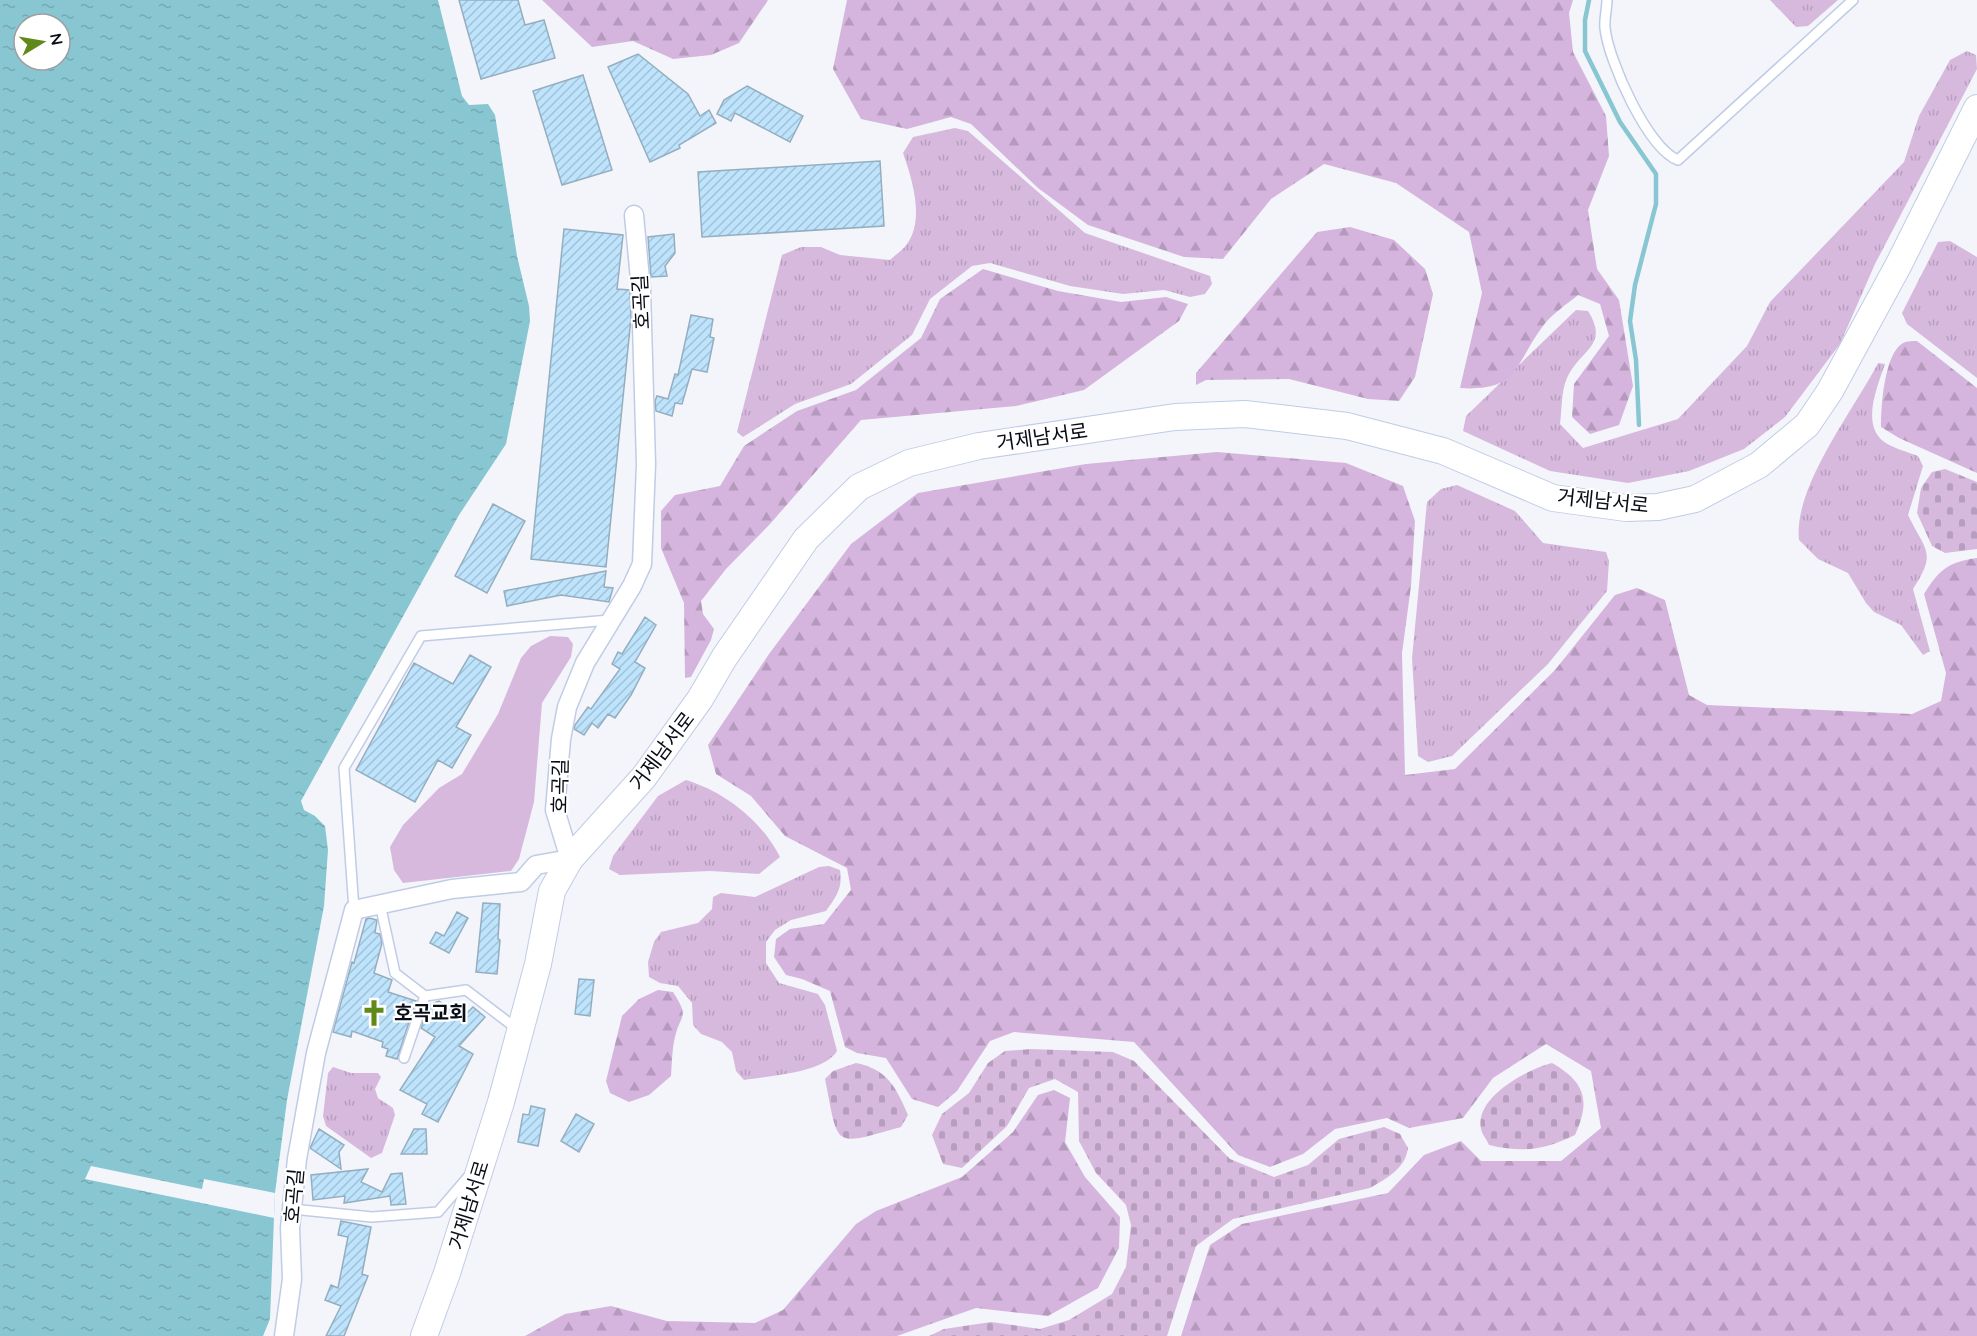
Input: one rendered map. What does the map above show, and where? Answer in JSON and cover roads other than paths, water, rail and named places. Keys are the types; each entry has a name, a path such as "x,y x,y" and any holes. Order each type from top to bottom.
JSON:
{"main road":[{"name":"거제남서로","path":"424,1336 483,1160 520,1031 552,891 570,859 644,777 700,699 724,658 806,539 859,487 909,464 979,446 1175,417 1245,414 1347,426 1443,451 1553,498 1626,508 1658,507 1695,499 1759,465 1808,425 1830,391 1894,273 1977,108"}],"street":[{"name":"호곡길","path":"570,859 555,810 561,739 567,707 585,663 632,586 642,564 646,464 641,290 634,215"},
{"path":"354,910 452,889 521,882 537,865 570,859"},
{"name":"호곡길","path":"284,1336 292,1279 292,1209 297,1159 316,1053 354,910"}],"lane":[{"path":"1607,0 1605,28 1619,76 1635,111 1669,156 1678,160 1853,0"},
{"path":"354,910 344,768 422,636 610,620"},
{"path":"380,904 395,973 425,996 466,990 520,1031"},
{"path":"405,1058 425,996"},
{"path":"292,1209 372,1217 438,1212 483,1160"}],"water":[{"path":"0,0 438,0 462,96 469,105 488,104 495,115 517,256 529,306 530,321 506,444 459,515 301,801 304,810 315,816 325,826 328,850 324,906 287,1100 275,1193 270,1319 263,1336 0,1336"}],"waterway":[{"path":"1589,0 1585,20 1585,51 1620,122 1656,174 1656,204 1635,285 1630,321 1636,360 1639,425"}],"place":[{"name":"호곡교회","path":"374,1013"}]}
